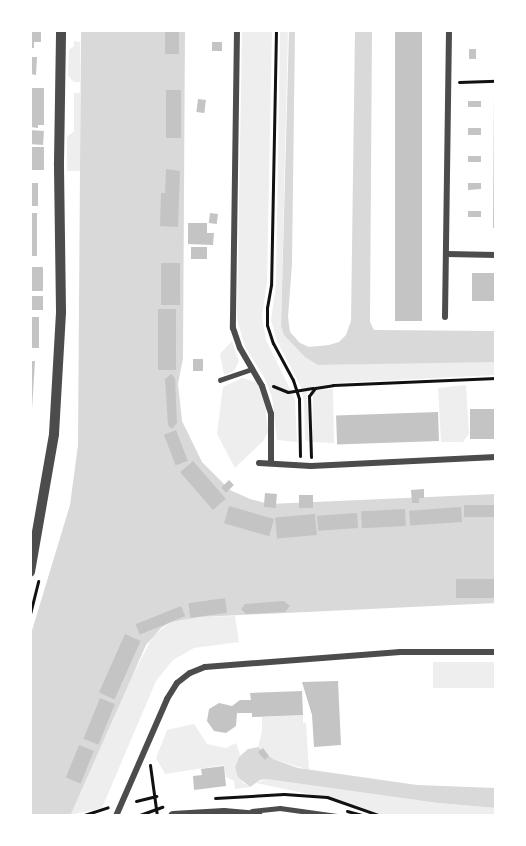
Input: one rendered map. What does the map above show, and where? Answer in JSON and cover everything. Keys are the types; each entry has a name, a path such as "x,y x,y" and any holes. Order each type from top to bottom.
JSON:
{"street":[{"path":"31,570 54,434 57,389 61,311 58,162 61,30"},
{"path":"237,30 232,315 240,348 262,386 271,414 271,463"},
{"path":"446,316 449,30"},
{"path":"447,254 496,255"},
{"path":"259,462 311,466 496,457"},
{"path":"116,816 167,699 177,683 190,673 205,667 400,652 496,652"},
{"path":"173,816 224,813 258,816"}],"lane":[{"path":"220,380 252,369"},
{"path":"224,813 279,808 338,816"}],"path":[{"path":"276,30 271,285 267,325 277,352 297,390 301,410 299,465"},
{"path":"448,82 496,81"},
{"path":"262,386 269,385 288,392 333,385 496,378"},
{"path":"311,466 309,396 315,388"},
{"path":"30,614 39,584 31,570"},
{"path":"145,752 156,796 157,816"},
{"path":"359,813 366,816"}],"shaded area":[{"path":"81,30 185,30 183,358 178,384 182,421 202,462 230,490 269,504 496,494 496,603 200,617 171,622 161,628 146,645 70,816 30,816 30,637 70,505 78,445"},
{"path":"242,30 272,30 267,282 262,317 266,340 295,399 297,442 277,440 272,397 264,377 245,347 237,319"},
{"path":"280,30 288,30 281,326 318,365 496,361 496,375 336,383 310,388 307,394 309,441 305,440 301,387 277,341 271,320 276,284"},
{"path":"289,30 295,30 292,264 288,317 290,332 300,343 309,347 329,345 339,342 346,335 351,321 355,30 372,30 370,322 374,330 496,331 496,362 318,365 305,357 284,335 281,326"},
{"path":"74,41 80,42 80,82 74,82 68,76 69,50 74,46"},
{"path":"74,93 80,93 80,171 67,171 67,137 74,131"},
{"path":"232,341 239,361 234,371 224,375 220,354"},
{"path":"242,378 256,382 265,403 268,432 263,441 235,468 217,434 223,387"},
{"path":"466,385 469,434 463,442 441,442 438,388"},
{"path":"333,389 334,443 312,442 313,394 317,390"},
{"path":"235,616 239,642 194,648 173,660 156,681 102,808 70,815 127,686 153,636 171,622 200,617"},
{"path":"433,662 496,662 496,688 433,688"},
{"path":"303,715 303,723 306,723 309,770 273,759 258,747 262,731 262,717"},
{"path":"194,724 207,744 226,748 236,743 240,754 235,767 243,783 250,787 235,789 234,781 226,777 224,765 165,774 156,758 167,730"},
{"path":"258,747 273,759 298,768 417,785 496,788 496,808 438,803 266,779 250,787 238,777 235,767 239,757 248,749"},
{"path":"266,779 438,803 496,808 496,816 378,816 342,801 256,783"}],"building":[{"path":"30,30 41,30 41,42 34,42 34,48 30,48"},
{"path":"165,30 179,30 179,54 165,54"},
{"path":"395,30 422,30 422,321 395,321"},
{"path":"212,42 222,42 222,51 212,51"},
{"path":"469,49 476,49 476,59 469,59"},
{"path":"30,57 37,57 36,75 30,74"},
{"path":"30,88 44,88 44,125 38,125 38,128 30,127"},
{"path":"166,90 181,90 181,138 166,138"},
{"path":"494,90 496,90 496,228 493,228"},
{"path":"198,99 206,100 204,113 196,112"},
{"path":"468,101 481,101 481,107 468,107"},
{"path":"468,128 481,128 481,135 468,135"},
{"path":"30,130 44,131 43,145 30,144"},
{"path":"30,147 44,147 44,170 30,170"},
{"path":"468,156 481,156 481,162 468,162"},
{"path":"166,169 180,171 178,227 160,226 161,193 165,193"},
{"path":"30,183 38,183 38,206 30,206"},
{"path":"468,183 481,183 481,189 468,190"},
{"path":"468,211 481,211 481,217 468,217"},
{"path":"30,213 37,213 37,256 30,256"},
{"path":"210,213 218,214 217,224 209,223"},
{"path":"188,223 207,223 207,233 214,233 213,245 188,244"},
{"path":"191,247 207,247 207,259 191,259"},
{"path":"161,263 180,263 180,305 161,305"},
{"path":"30,267 43,267 43,291 30,291"},
{"path":"472,273 496,273 496,301 472,301"},
{"path":"30,296 43,296 43,310 30,310"},
{"path":"158,309 176,309 176,370 158,370"},
{"path":"30,317 39,317 39,348 30,348"},
{"path":"193,359 203,359 203,371 193,371"},
{"path":"30,361 35,361 32,409 30,409"},
{"path":"171,374 175,378 177,423 172,429 168,425 165,379"},
{"path":"470,409 496,409 496,439 470,439"},
{"path":"438,412 439,441 337,445 336,416"},
{"path":"176,430 188,461 176,465 164,435"},
{"path":"193,461 226,499 213,510 180,472"},
{"path":"229,480 234,485 226,493 221,488"},
{"path":"424,489 424,498 419,498 419,503 412,503 411,490"},
{"path":"265,493 277,494 276,508 264,507"},
{"path":"299,495 313,495 313,508 299,508"},
{"path":"464,505 496,505 496,517 464,517"},
{"path":"229,506 274,519 269,536 224,523"},
{"path":"461,507 462,522 410,526 409,511"},
{"path":"405,509 406,526 362,528 361,511"},
{"path":"357,513 358,528 318,531 317,516"},
{"path":"315,514 317,535 277,538 275,517"},
{"path":"456,579 496,579 496,598 456,598"},
{"path":"225,598 227,613 190,618 188,603"},
{"path":"284,601 290,606 285,612 246,614 241,609 245,604"},
{"path":"181,606 185,616 140,635 136,624"},
{"path":"125,634 141,641 114,699 99,692"},
{"path":"338,681 341,745 314,747 312,715 302,682"},
{"path":"302,691 303,715 252,717 252,713 237,713 236,726 226,733 214,731 207,721 209,709 219,703 232,706 240,700 251,700 250,693"},
{"path":"100,698 115,704 98,745 84,739"},
{"path":"79,745 94,751 81,783 66,777"},
{"path":"263,748 269,756 265,760 258,752"},
{"path":"224,766 226,786 194,790 193,776 202,775 201,769"}]}
